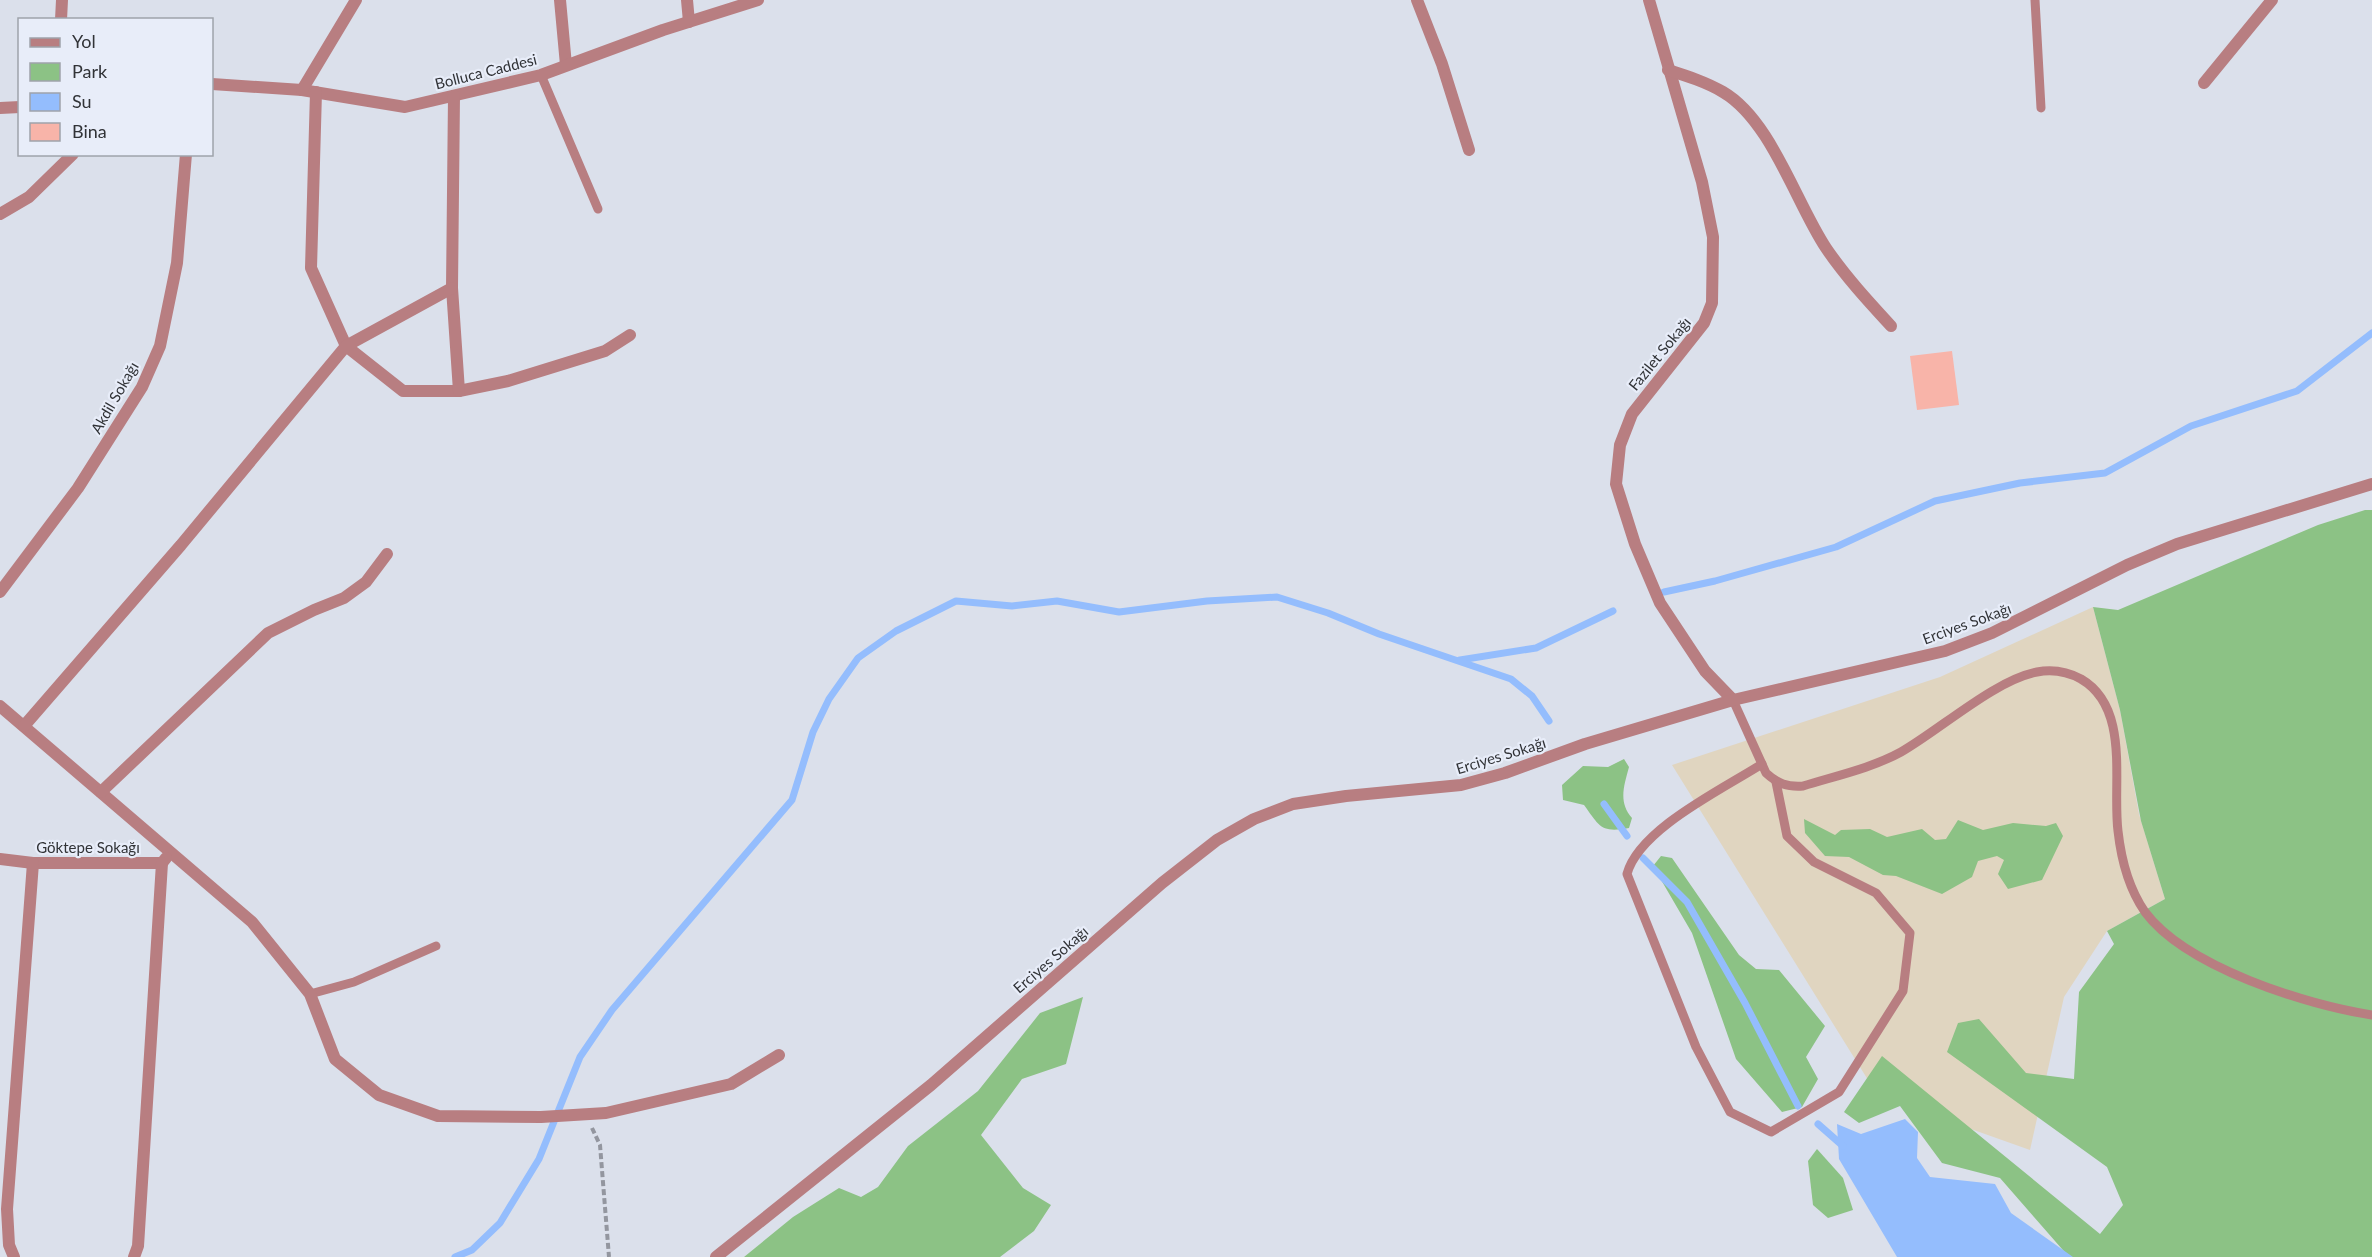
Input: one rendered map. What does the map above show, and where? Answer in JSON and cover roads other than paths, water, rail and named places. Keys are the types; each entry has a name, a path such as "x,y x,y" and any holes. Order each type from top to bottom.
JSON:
{"street":[{"path":"61,18 62,0"},
{"path":"302,90 356,0"},
{"path":"560,0 566,66"},
{"path":"687,0 689,22"},
{"name":"Bolluca Caddesi","path":"213,84 302,90 405,107 541,75 758,0"},
{"path":"1417,0 1442,64 1469,150"},
{"name":"Fazilet Sokağı","path":"1649,0 1702,182 1713,237 1712,303 1704,323 1632,414 1620,445 1617,484 1635,544 1660,603 1706,671 1733,700"},
{"path":"2204,83 2272,0"},
{"path":"1668,70 1725,93 1749,116 1770,144 1826,248 1853,284 1891,326"},
{"path":"316,92 311,268 346,346 403,391 459,391 508,381 605,351 630,335"},
{"path":"454,96 452,288 459,391"},
{"path":"0,108 18,107"},
{"path":"0,214 29,197 71,156"},
{"name":"Akdil Sokağı","path":"0,592 78,488 142,387 155,356 177,263 186,156"},
{"path":"24,726 346,346 452,288"},
{"name":"Erciyes Sokağı","path":"716,1257 931,1086 1162,883 1217,840 1254,819 1293,804 1346,796 1461,785 1505,773 1585,744 1733,700 1945,651 1992,633 2127,565 2177,544 2372,484"},
{"path":"101,792 268,633 344,598 366,582 387,554"},
{"path":"0,706 252,922 310,994 335,1059 379,1095 438,1116 541,1117 606,1113 730,1084 779,1054"},
{"path":"134,1257 138,1246 162,863 171,853"},
{"name":"Göktepe Sokağı","path":"0,859 33,863 162,863"},
{"path":"14,1257 9,1245 7,1209 33,863"}],"lane":[{"path":"2035,0 2041,108"},
{"path":"541,75 598,209"},
{"path":"1733,700 1766,773 1776,782 1789,786 1803,786 1899,753 2015,679 2037,672 2055,671 2072,674 2088,683 2101,698 2110,718 2116,744 2118,831 2125,867 2145,912 2185,948 2211,963 2251,981 2317,1003 2372,1015"},
{"path":"1762,764 1650,837 1631,859 1627,874 1696,1047 1730,1112 1771,1132 1839,1092 1903,991 1910,933 1876,893 1814,862 1786,836 1776,782"},
{"path":"310,994 354,982 436,946"}],"water":[{"path":"1905,1119 1918,1132 1917,1158 1930,1177 1995,1184 2011,1213 2073,1257 1897,1257 1839,1159 1837,1124 1861,1134"}],"waterway":[{"path":"1664,592 1715,581 1836,547 1935,501 2020,483 2105,473 2191,426 2297,391 2372,333"},
{"path":"455,1257 472,1250 500,1223 539,1159 580,1057 612,1010 792,800 813,732 829,699 858,658 896,631 956,601 1012,606 1057,601 1119,612 1207,601 1277,597 1511,679 1532,696 1549,721"},
{"path":"1460,660 1536,648 1613,611"},
{"path":"1604,804 1627,836"},
{"path":"1643,858 1687,902 1745,1003 1798,1106"},
{"path":"1818,1124 1843,1146"}]}
